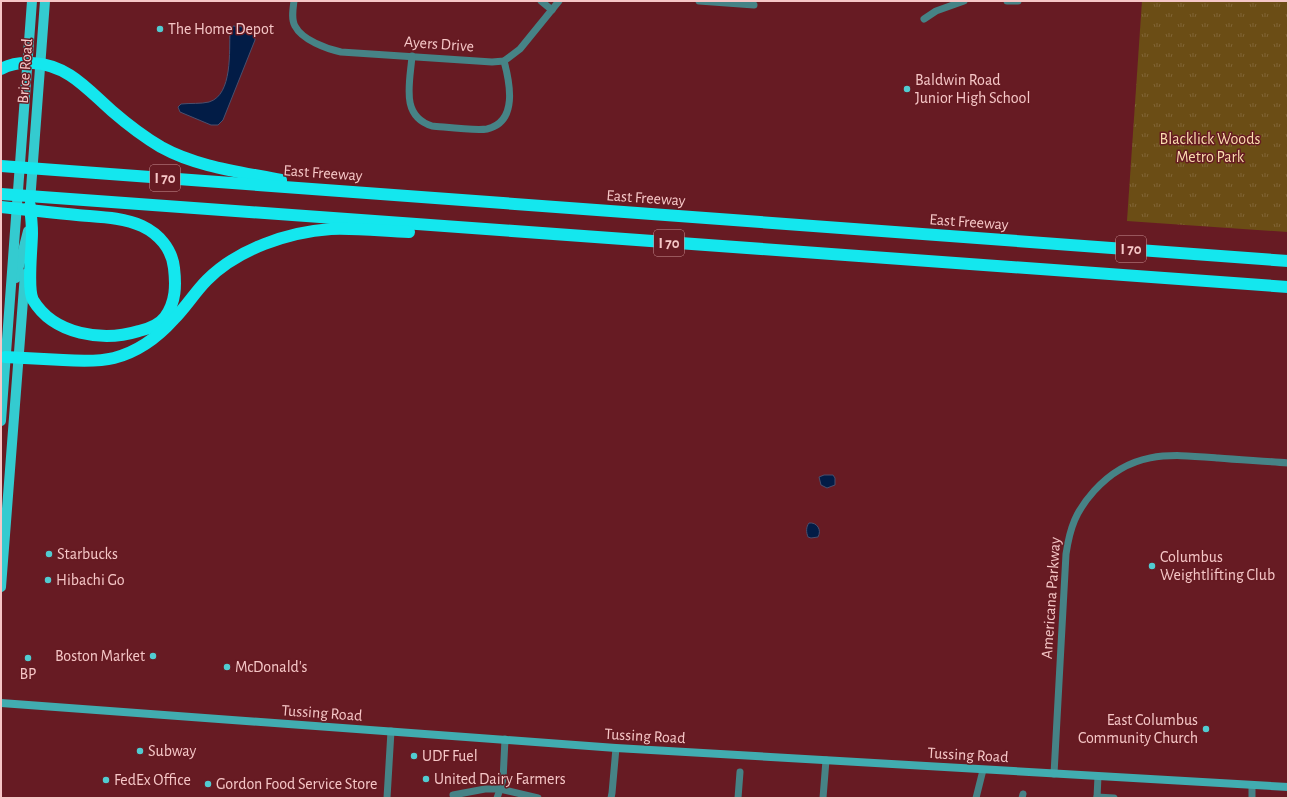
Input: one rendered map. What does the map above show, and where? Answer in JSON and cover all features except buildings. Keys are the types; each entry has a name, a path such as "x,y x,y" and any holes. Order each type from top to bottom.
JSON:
{"highway":[{"path":"1,69 9,64 17,62 41,63 58,68 75,78 140,133 161,147 210,165 330,190"},
{"name":"East Freeway","path":"1,166 1288,261"},
{"name":"I 70","path":"1,194 634,241 1288,287"},
{"path":"1,207 119,219 137,224 152,232 163,241 174,264 176,283 174,300 164,318 145,330 122,336 109,337 83,334 59,324 39,308 32,298 30,286 30,231 30,206"},
{"path":"6,357 95,360 114,358 130,352 142,346 161,332 175,319 208,279 224,266 243,254 261,246 304,233 355,229 557,239 634,241"}],"main road":[{"name":"Brice Road","path":"1,421 32,1"},
{"name":"Brice Road","path":"30,206 45,1"},
{"name":"Brice Road","path":"28,63 35,144"},
{"name":"Brice Road","path":"10,302 30,231"},
{"path":"1,587 30,231"},
{"name":"Tussing Road","path":"1,703 616,748 1288,787"}],"street":[{"name":"Ayers Drive","path":"294,1 294,22 297,29 306,37 328,49 341,52 492,62 504,61"},
{"path":"541,1 552,10"},
{"path":"412,56 409,99 412,111 417,118 425,124 432,126 483,129 498,124 503,120 508,110 510,86 504,61 520,49 559,1"},
{"path":"699,1 754,5"},
{"path":"924,18 945,7 964,1"},
{"path":"1007,1 1018,1"},
{"name":"Americana Parkway","path":"1054,774 1066,554 1070,529 1085,503 1102,483 1117,471 1134,463 1150,458 1161,456 1183,456 1288,463"},
{"path":"387,798 391,731"},
{"path":"496,798 503,780 505,739"},
{"path":"610,798 612,793 616,748"},
{"path":"824,798 826,760"},
{"path":"976,798 983,770"},
{"path":"738,798 740,772"},
{"path":"1098,776 1097,797 1114,798"},
{"path":"1252,785 1252,798"},
{"path":"453,795 485,789 500,789 538,798"}],"green space":[{"name":"Blacklick Woods Metro Park","path":"1142,1 1288,1 1288,232 1127,221"}],"water":[{"path":"233,26 243,27 255,33 255,40 223,120 218,125 211,125 180,112 178,107 181,104 209,102 217,98 222,91 228,71 230,31"},
{"path":"824,475 833,475 835,478 835,485 827,488 821,485 819,477"},
{"path":"809,523 812,523 818,527 818,537 808,537 807,526"}],"place":[{"name":"The Home Depot","path":"160,29"},
{"name":"Baldwin Road Junior High School","path":"907,89"},
{"name":"Starbucks","path":"49,554"},
{"name":"Columbus Weightlifting Club","path":"1152,566"},
{"name":"Hibachi Go","path":"48,580"},
{"name":"Boston Market","path":"153,656"},
{"name":"BP","path":"28,658"},
{"name":"McDonald's","path":"227,667"},
{"name":"East Columbus Community Church","path":"1206,729"},
{"name":"Subway","path":"140,751"},
{"name":"UDF Fuel","path":"414,756"},
{"name":"United Dairy Farmers","path":"426,779"},
{"name":"FedEx Office","path":"106,780"},
{"name":"Gordon Food Service Store","path":"208,784"}]}
